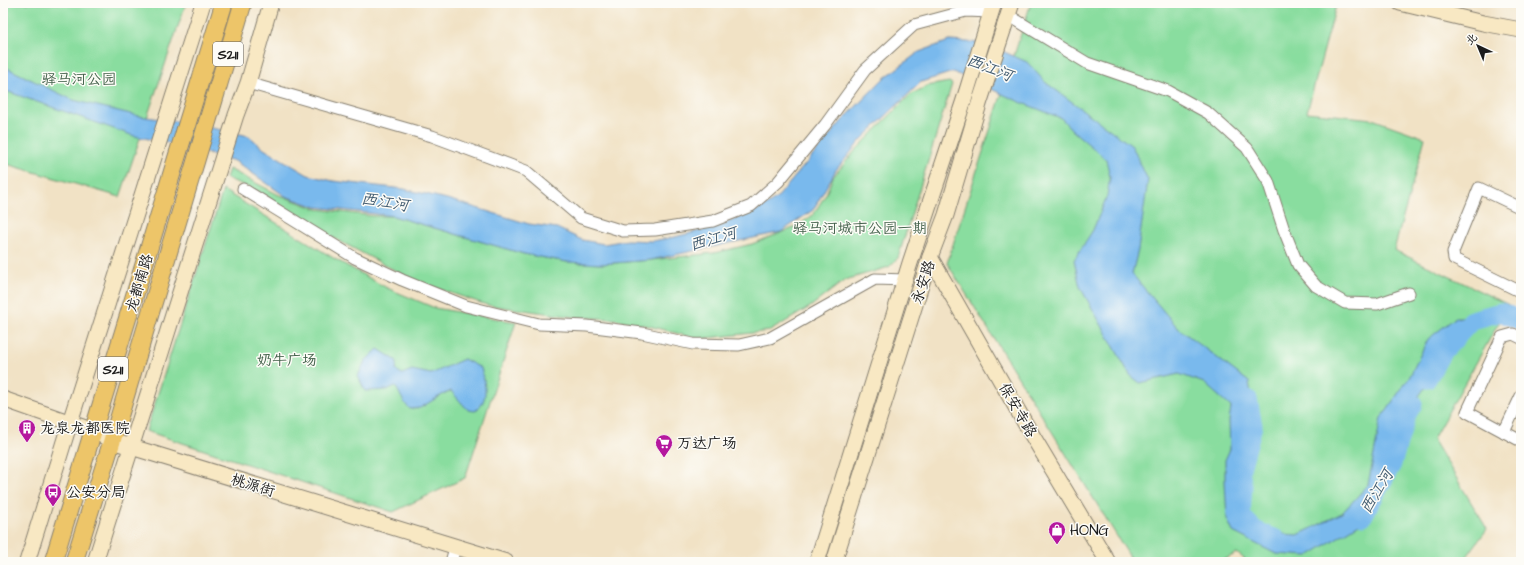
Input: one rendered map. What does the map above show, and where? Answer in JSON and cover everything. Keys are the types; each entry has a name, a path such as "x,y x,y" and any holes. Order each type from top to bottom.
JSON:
{"main road":[{"name":"龙都南路","path":"53,562 224,3"},
{"name":"龙都南路","path":"74,562 112,442 244,3"}],"street":[{"path":"28,562 70,422 203,3"},
{"path":"95,562 212,190 248,83 271,3"},
{"path":"1400,3 1483,23 1521,30"},
{"path":"248,83 432,136 526,171 581,218 623,231 655,230 713,221 751,206 778,182 826,125 865,70 914,25 966,11 993,7 910,264 817,562"},
{"path":"1010,9 1086,63 1168,91 1208,113 1247,148 1268,181 1284,230 1298,265 1316,286 1345,303 1377,304 1409,293"},
{"name":"永安路","path":"834,562 930,257 946,215 979,104 1010,9"},
{"path":"1521,208 1479,188 1453,252 1454,259 1521,292"},
{"path":"243,189 355,258 402,280 466,306 539,324 587,326 642,333 693,344 739,345 770,338 874,279 906,280"},
{"name":"保安寺路","path":"930,257 1029,430 1108,562"},
{"path":"1521,338 1513,334 1502,337 1467,412 1521,441"},
{"path":"1504,432 1521,396"},
{"name":"桃源街","path":"3,399 94,431 112,442 455,548 506,562"},
{"path":"451,562 455,548"}],"green space":[{"name":"驿马河公园","path":"3,3 186,3 120,197 3,163"},
{"path":"1031,3 1327,3 1336,6 1307,112 1372,119 1425,138 1394,250 1509,305 1433,439 1487,529 1463,562 1248,562 1237,553 1220,562 1133,562 947,263"},
{"name":"驿马河城市公园一期","path":"949,82 952,84 898,258 889,267 845,280 810,307 770,331 699,339 649,326 613,319 574,317 487,305 415,281 315,228 260,192 226,178 229,169 279,195 317,209 373,216 393,216 524,254 567,262 601,264 714,253 752,244 796,227 813,215 826,194 833,177 855,151 910,95 927,86"},
{"name":"奶牛广场","path":"223,190 335,259 387,288 435,308 516,322 465,478 393,512 146,431"}],"water":[{"path":"949,41 984,43 1027,62 1045,82 1132,146 1148,180 1138,250 1132,274 1178,328 1249,382 1255,416 1241,459 1246,494 1247,526 1269,533 1298,535 1342,513 1368,485 1381,418 1409,378 1428,339 1455,318 1477,314 1441,347 1437,371 1411,407 1364,521 1308,556 1276,554 1233,532 1227,519 1225,481 1225,460 1230,449 1229,421 1231,407 1204,383 1179,374 1140,383 1130,375 1080,287 1074,260 1093,230 1107,196 1110,177 1106,159 1073,131 1061,118 1020,102 953,72 921,82 861,140 836,170 813,210 781,232 651,260 601,264 567,262 524,254 393,216 316,207 285,196 235,161 184,146 134,136 3,90 3,66 73,100 139,116 189,123 249,136 264,149 308,175 333,181 404,189 447,199 529,224 557,228 582,240 604,244 627,240 652,241 675,237 719,226 760,209 776,199 841,122 883,79 919,52"},
{"path":"378,349 397,361 396,370 402,374 412,370 431,374 464,359 481,368 485,386 485,397 483,402 475,411 468,410 451,391 420,408 410,409 405,404 395,386 387,390 365,391 358,376 365,361"}],"waterway":[{"name":"西江河","path":"1427,379 1441,354 1472,320 1501,312 1521,321"},
{"name":"西江河","path":"1248,399 1253,426 1240,472 1243,486 1241,516 1255,530 1276,539"},
{"name":"西江河","path":"1363,516 1392,464 1406,416 1413,404"}],"place":[{"name":"龙泉龙都医院","path":"27,443"},
{"name":"万达广场","path":"664,458"},
{"name":"公安分局","path":"53,507"},
{"name":"HONG","path":"1057,545"}]}
